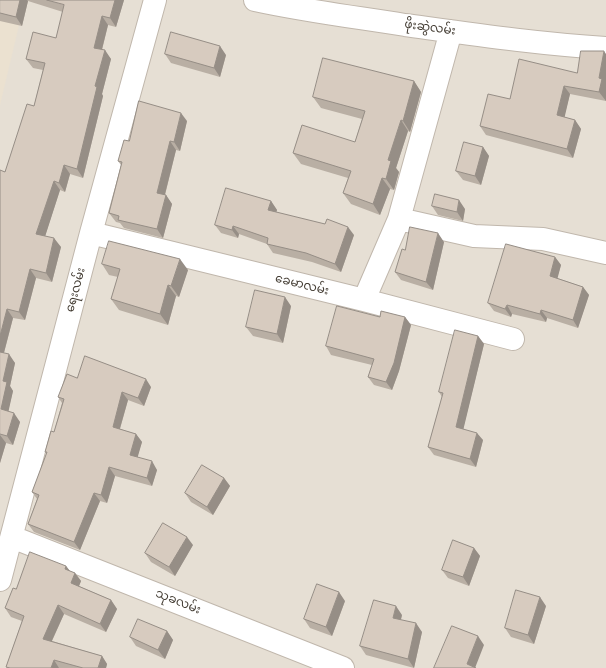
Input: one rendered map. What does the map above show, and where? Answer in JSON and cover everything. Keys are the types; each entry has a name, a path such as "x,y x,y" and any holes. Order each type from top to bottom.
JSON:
{"street":[{"name":"ရေးလမ်း","path":"0,580 12,537 8,514 91,233 155,0"},
{"name":"ဖိုးဆွဲလမ်း","path":"255,0 289,8 451,31 566,46 606,48"},
{"path":"364,300 399,219 451,31"},
{"path":"399,219 474,236 542,239 606,252"},
{"name":"ခေမာလမ်း","path":"91,233 364,300 513,339"},
{"name":"သုခလမ်း","path":"12,537 343,668"}],"shaded area":[{"path":"0,0 606,0 606,668 0,668"},
{"path":"0,0 25,0 0,105"}],"building":[{"path":"0,0 20,0 16,17 0,13"},
{"path":"47,0 115,0 110,18 102,16 94,48 105,50 95,86 97,87 77,169 64,165 59,183 54,181 36,234 54,238 46,273 30,269 19,312 7,309 0,336 0,170 5,172 27,104 34,106 45,63 26,59 33,32 56,38 64,5"},
{"path":"171,32 220,46 214,68 165,54"},
{"path":"581,51 604,51 599,78 602,79 599,92 564,86 557,115 575,120 567,149 480,126 488,94 510,99 519,59 577,73"},
{"path":"323,58 414,81 403,121 401,120 388,160 391,161 386,179 382,178 373,204 343,193 351,171 293,153 302,125 355,142 365,111 313,97"},
{"path":"139,101 181,113 174,142 170,141 157,193 166,195 157,229 118,220 119,216 109,213 122,162 118,161 124,140 129,141"},
{"path":"464,142 483,147 475,176 456,171"},
{"path":"226,188 271,201 268,210 325,224 327,219 348,227 335,264 306,253 267,244 268,238 233,226 232,230 215,225"},
{"path":"435,194 459,200 457,212 432,206"},
{"path":"410,227 438,233 426,282 395,272 402,249 405,250"},
{"path":"109,241 180,259 171,286 168,285 160,314 111,299 120,269 102,264"},
{"path":"506,244 555,257 550,276 583,287 573,320 541,310 540,314 507,305 505,309 488,303"},
{"path":"255,290 285,297 277,334 246,327"},
{"path":"337,306 380,317 381,311 405,317 394,363 386,382 368,377 374,359 326,346"},
{"path":"455,330 478,336 456,427 477,433 470,459 428,447 443,393 439,392"},
{"path":"0,352 9,354 3,381 7,382 1,409 14,413 7,436 0,434"},
{"path":"85,356 146,379 138,398 122,392 113,427 136,434 130,455 152,461 147,478 109,467 101,495 94,493 74,542 28,524 39,495 32,492 47,452 45,452 51,431 54,432 64,399 58,397 67,374 77,378"},
{"path":"202,465 224,478 207,507 185,493"},
{"path":"163,523 187,537 169,567 145,553"},
{"path":"453,540 474,548 463,577 442,570"},
{"path":"30,552 66,566 65,569 75,573 71,583 111,600 100,624 58,605 43,639 102,656 98,668 83,668 54,660 51,668 6,667 24,616 5,608 13,588 16,589"},
{"path":"317,584 339,592 326,627 304,619"},
{"path":"516,590 540,597 528,635 505,628"},
{"path":"374,600 396,606 393,618 416,623 408,659 360,646"},
{"path":"138,619 167,631 158,650 130,637"},
{"path":"452,626 478,636 467,664 476,668 434,668"}]}
